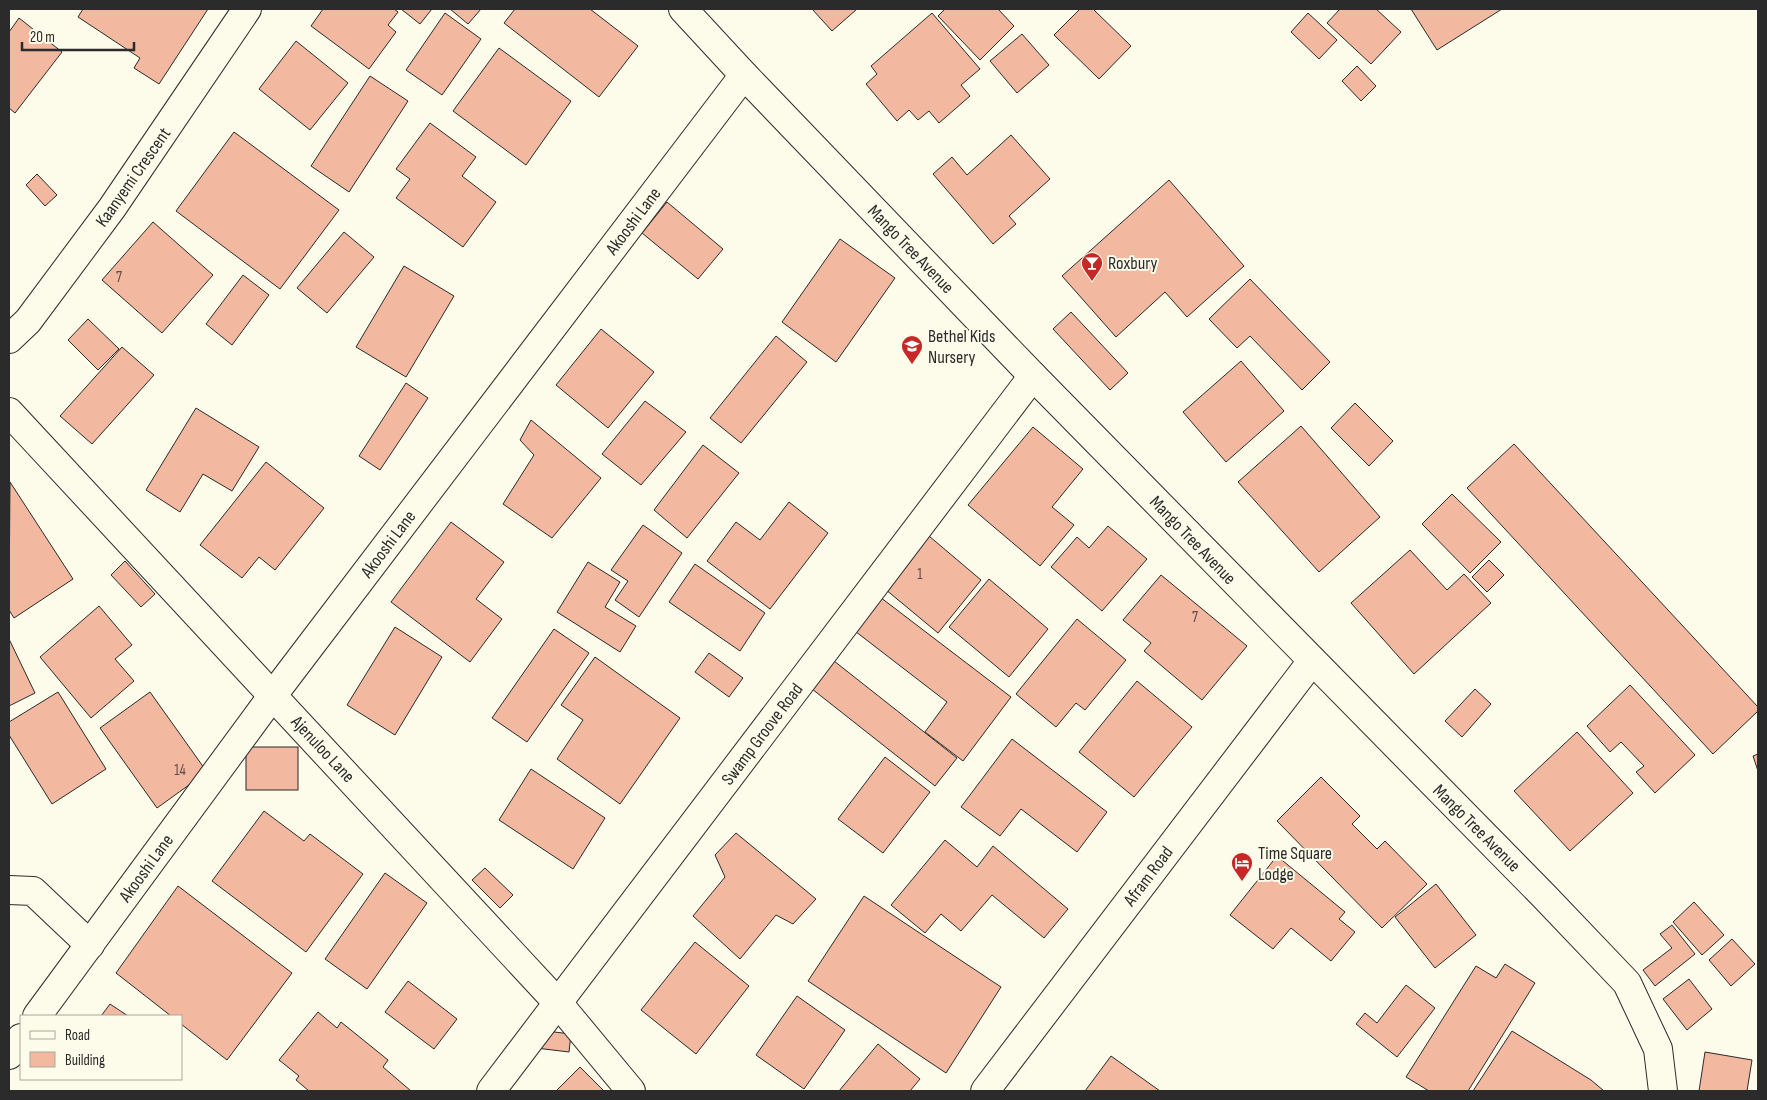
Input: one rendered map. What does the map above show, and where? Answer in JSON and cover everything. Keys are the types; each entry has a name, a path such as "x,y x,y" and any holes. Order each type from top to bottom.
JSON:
{"street":[{"name":"Kaanyemi Crescent","path":"9,339 28,321 112,208 248,9"},
{"name":"Mango Tree Avenue","path":"683,9 1033,376 1544,896 1627,983 1658,1049 1663,1091"},
{"name":"Akooshi Lane","path":"39,1015 273,695 744,75"},
{"name":"Swamp Groove Road","path":"491,1091 1033,376"},
{"name":"Ajenuloo Lane","path":"9,412 558,1003 631,1091"},
{"name":"Afram Road","path":"985,1091 1312,661"},
{"path":"9,890 33,891 90,945"},
{"path":"9,1055 20,1039"}],"building":[{"path":"83,9 208,9 159,84 134,68 140,58 78,17"},
{"path":"323,9 394,9 398,12 388,25 396,32 369,69 311,26"},
{"path":"401,9 432,9 420,24"},
{"path":"450,9 481,9 468,24"},
{"path":"515,9 590,9 638,46 599,97 504,23"},
{"path":"812,9 857,9 832,31"},
{"path":"945,9 998,9 1014,26 980,60 938,16"},
{"path":"1080,9 1093,9 1131,46 1099,79 1054,35"},
{"path":"1340,9 1376,9 1401,32 1371,64 1327,23"},
{"path":"1411,9 1502,9 1437,50"},
{"path":"445,13 481,39 442,95 406,70"},
{"path":"932,13 980,69 961,85 970,96 939,123 929,111 918,120 909,110 897,121 866,84 877,74 871,66"},
{"path":"1308,13 1337,40 1319,59 1291,32"},
{"path":"19,18 62,52 15,113 9,108 9,32"},
{"path":"1022,34 1049,65 1017,93 990,61"},
{"path":"296,41 348,83 310,130 259,89"},
{"path":"499,48 571,101 526,165 453,111"},
{"path":"1357,66 1376,86 1361,101 1342,81"},
{"path":"370,76 408,101 349,192 311,166"},
{"path":"430,123 476,157 462,176 496,202 463,247 396,198 410,179 396,169"},
{"path":"234,132 339,210 280,289 176,211"},
{"path":"1011,135 1050,179 1009,216 1016,224 993,244 933,174 952,157 967,175"},
{"path":"37,174 57,195 45,206 26,185"},
{"path":"1169,180 1244,266 1187,317 1165,292 1116,337 1062,276"},
{"path":"667,202 723,249 698,279 642,233"},
{"path":"153,222 213,275 162,333 102,280"},
{"path":"344,232 374,257 327,313 297,288"},
{"path":"840,239 895,278 836,362 782,322"},
{"path":"404,266 454,296 406,377 356,347"},
{"path":"243,275 269,295 232,345 206,324"},
{"path":"1250,279 1330,362 1302,390 1250,336 1237,348 1209,319"},
{"path":"1071,312 1128,373 1110,390 1053,329"},
{"path":"88,319 119,349 98,370 68,340"},
{"path":"601,329 654,372 608,428 556,385"},
{"path":"776,336 807,362 741,443 710,418"},
{"path":"122,347 154,375 92,444 60,416"},
{"path":"1241,361 1284,411 1226,462 1183,412"},
{"path":"406,383 428,398 380,470 359,456"},
{"path":"645,401 686,432 641,485 602,454"},
{"path":"1355,403 1393,441 1369,466 1331,428"},
{"path":"196,408 259,447 232,491 203,474 180,512 146,490"},
{"path":"531,420 601,478 552,538 503,504 534,455 520,440"},
{"path":"1301,426 1380,517 1319,572 1238,482"},
{"path":"1033,427 1083,469 1052,507 1074,525 1040,566 968,505"},
{"path":"1514,444 1758,707 1758,711 1713,754 1467,488"},
{"path":"703,445 739,473 687,538 654,510"},
{"path":"266,462 324,508 275,570 259,557 242,578 200,545"},
{"path":"10,482 73,579 14,618 9,610"},
{"path":"1452,494 1501,542 1470,573 1422,524"},
{"path":"789,502 828,533 770,609 707,561 736,522 760,540"},
{"path":"451,522 504,562 476,599 502,619 470,662 391,602"},
{"path":"643,525 682,553 639,617 615,600 628,581 611,570"},
{"path":"1108,526 1147,559 1102,611 1051,567 1077,537 1089,548"},
{"path":"929,536 981,580 938,633 885,589"},
{"path":"1410,550 1447,590 1464,574 1491,603 1414,674 1351,603"},
{"path":"1489,560 1504,575 1487,592 1472,577"},
{"path":"125,561 155,594 141,607 111,575"},
{"path":"588,562 620,582 605,607 636,626 620,652 557,612"},
{"path":"695,564 765,613 740,651 669,602"},
{"path":"1161,575 1247,646 1202,700 1144,651 1151,643 1123,620"},
{"path":"989,579 1048,629 1009,677 949,627"},
{"path":"876,594 1011,697 963,761 925,732 947,702 851,628"},
{"path":"99,606 132,645 115,659 134,681 91,718 40,657"},
{"path":"1077,619 1126,660 1085,710 1076,703 1056,727 1016,694"},
{"path":"395,627 442,657 395,735 347,705"},
{"path":"554,629 589,653 527,742 492,718"},
{"path":"9,639 35,693 9,706"},
{"path":"709,653 743,678 729,697 695,672"},
{"path":"595,657 680,718 620,804 557,759 583,720 561,705"},
{"path":"829,657 957,758 935,786 807,685"},
{"path":"1137,681 1192,727 1134,797 1079,752"},
{"path":"1630,685 1695,755 1655,793 1636,772 1644,766 1621,742 1610,752 1587,726"},
{"path":"1475,689 1491,704 1462,737 1445,721"},
{"path":"58,692 106,769 52,804 9,735 9,722"},
{"path":"150,692 207,772 157,808 100,728"},
{"path":"1577,732 1633,793 1570,851 1514,791"},
{"path":"1012,739 1107,812 1077,852 1021,809 1000,836 961,807"},
{"path":"246,747 298,747 298,790 246,790"},
{"path":"1758,754 1758,771 1753,756"},
{"path":"885,757 930,792 883,853 838,819"},
{"path":"531,769 605,818 573,869 499,820"},
{"path":"1321,777 1360,816 1352,824 1377,849 1385,841 1427,884 1382,928 1277,821"},
{"path":"264,811 304,841 310,834 363,874 306,952 212,881"},
{"path":"736,833 816,899 793,924 776,915 740,959 693,916 725,877 715,855"},
{"path":"945,840 977,867 993,846 1068,909 1044,938 992,895 961,931 941,914 925,933 891,905"},
{"path":"1277,856 1345,912 1339,919 1355,932 1331,961 1291,928 1273,949 1230,915"},
{"path":"485,868 513,895 500,908 472,880"},
{"path":"385,873 427,903 367,989 325,959"},
{"path":"1436,884 1476,935 1435,968 1395,917"},
{"path":"178,886 292,973 227,1060 182,1025 182,1015 170,1015 116,973"},
{"path":"864,896 1001,987 946,1073 808,981"},
{"path":"1694,902 1724,935 1702,955 1673,922"},
{"path":"1672,925 1695,954 1655,986 1643,970 1672,948 1660,934"},
{"path":"1732,939 1755,964 1731,986 1709,960"},
{"path":"695,942 749,986 696,1054 641,1010"},
{"path":"1505,964 1535,983 1468,1091 1429,1091 1406,1077 1476,966 1496,978"},
{"path":"1689,979 1712,1009 1687,1030 1663,999"},
{"path":"408,981 457,1019 434,1049 385,1012"},
{"path":"1406,985 1435,1008 1397,1057 1356,1024 1365,1013 1377,1023"},
{"path":"797,996 845,1030 804,1089 756,1055"},
{"path":"110,1004 126,1015 102,1015"},
{"path":"318,1012 337,1028 341,1022 388,1060 383,1067 411,1091 309,1091 296,1080 299,1076 279,1060"},
{"path":"538,1030 571,1034 569,1052 536,1048"},
{"path":"1512,1031 1591,1080 1604,1091 1473,1091"},
{"path":"878,1044 920,1079 910,1091 839,1091"},
{"path":"1705,1052 1752,1060 1747,1091 1699,1091"},
{"path":"1111,1056 1160,1091 1085,1091"},
{"path":"580,1067 604,1091 556,1091"}],"place":[{"name":"Roxbury","path":"1092,282"},
{"name":"Bethel Kids Nursery","path":"912,365"},
{"name":"Time Square Lodge","path":"1242,882"}]}
